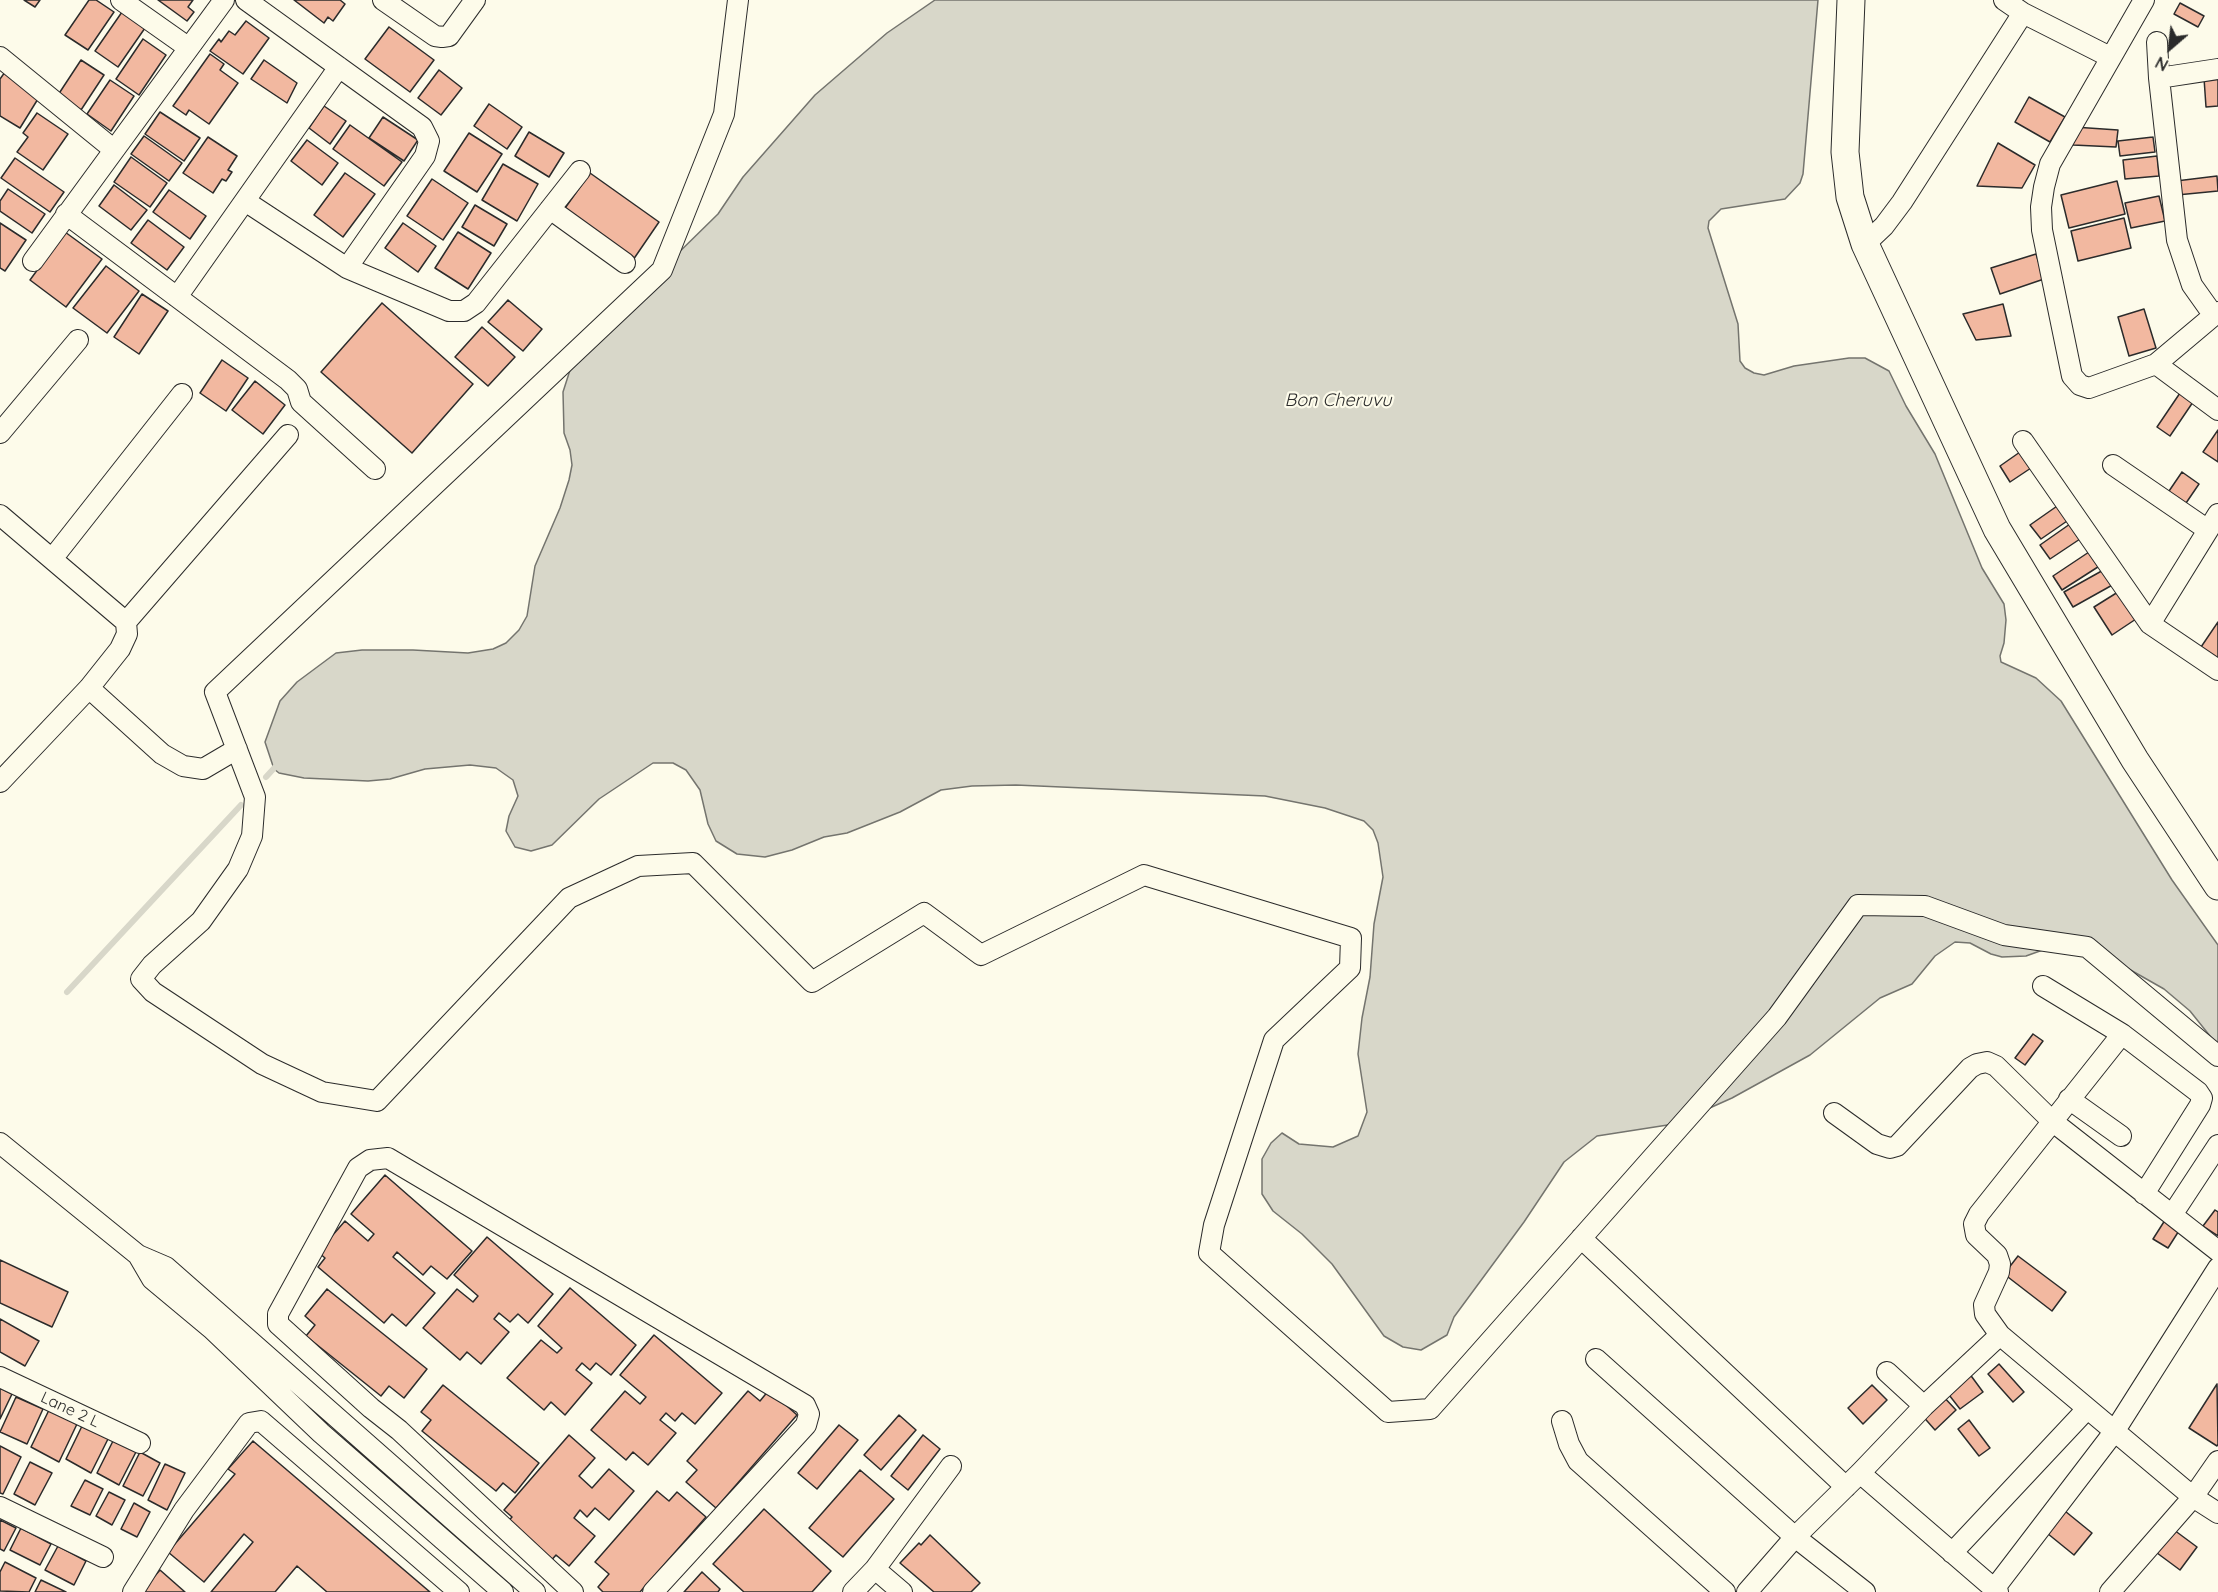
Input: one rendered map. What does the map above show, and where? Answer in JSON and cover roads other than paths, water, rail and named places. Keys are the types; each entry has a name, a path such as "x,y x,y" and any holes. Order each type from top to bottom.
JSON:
{"street":[{"path":"121,0 189,48"},
{"path":"33,261 224,0"},
{"path":"246,0 422,127 429,141 425,156 347,268"},
{"path":"383,0 435,36 442,38 449,36 475,0"},
{"path":"738,0 724,114 662,270 215,692 255,797 252,836 238,869 201,921 152,965 141,980 153,992 262,1064 322,1092 377,1101 569,898 638,866 693,863 812,982 924,913 981,955 1144,875 1351,938 1350,968 1274,1040 1214,1225 1209,1252 1388,1412 1430,1409 1777,1017 1858,904 1925,906 2004,935 2087,947 2218,1056"},
{"path":"1851,0 1845,152 1850,197 1865,244 1998,529 2135,760 2218,886"},
{"path":"2004,0 2023,14 2110,57"},
{"path":"2144,0 2050,164 2041,207 2042,230 2072,376 2080,385 2089,388 2156,364 2216,314 2192,285 2177,240 2157,42"},
{"path":"1865,244 1884,226 1902,202 2023,14"},
{"path":"0,57 113,149"},
{"path":"177,297 339,67"},
{"path":"2159,78 2218,69"},
{"path":"245,201 347,268 449,311 464,311 476,303 580,171"},
{"path":"550,209 625,263"},
{"path":"66,214 288,380 297,389 301,402 375,469"},
{"path":"0,433 78,340"},
{"path":"2156,364 2218,410"},
{"path":"52,559 182,394"},
{"path":"126,622 288,435"},
{"path":"2023,441 2150,624 2218,670"},
{"path":"2113,465 2213,522 2150,624"},
{"path":"0,515 126,622 127,634 120,649 89,688 0,782"},
{"path":"89,688 162,754 183,766 203,769 237,749"},
{"path":"2043,986 2122,1034 2198,1092 2202,1098 2200,1106 2144,1194"},
{"path":"2122,1034 1979,1214 1974,1224 1976,1235 1997,1255 2000,1264 1999,1272 1984,1305 1985,1314 2000,1335 2193,1497 2218,1513"},
{"path":"1834,1113 1877,1144 1890,1148 1897,1146 1970,1068 1987,1062 1996,1066 2052,1121 2218,1251"},
{"path":"2069,1099 2121,1136"},
{"path":"0,1143 138,1255 166,1267 266,1382 503,1592"},
{"path":"2172,1215 2218,1145"},
{"path":"573,1592 399,1430 371,1408 278,1324 277,1319 358,1168 370,1160 388,1158 805,1405 809,1414 807,1425 653,1592"},
{"path":"1581,1238 1845,1487"},
{"path":"1860,1473 1996,1591 2114,1432 2218,1268"},
{"path":"217,1323 366,1443 535,1592"},
{"path":"1747,1592 1795,1537 1924,1406 2000,1335"},
{"path":"1596,1359 1795,1537 1865,1592"},
{"path":"1887,1372 1924,1406"},
{"name":"Lane 2 L","path":"0,1377 140,1443"},
{"path":"133,1592 184,1510 249,1423 261,1421 272,1406 266,1382"},
{"path":"366,1443 371,1408"},
{"path":"1952,1553 2087,1408"},
{"path":"1562,1420 1569,1444 1578,1461 1725,1592"},
{"path":"261,1421 459,1592"},
{"path":"284,1439 295,1425 321,1433"},
{"path":"352,1459 366,1443 399,1430"},
{"path":"2110,1592 2193,1497 2218,1461"},
{"path":"853,1592 875,1569 951,1466"},
{"path":"0,1507 103,1557"},
{"path":"875,1569 902,1592"}],"water":[{"name":"Bon Cheruvu","path":"935,0 1818,0 1803,174 1800,183 1785,199 1721,209 1709,221 1708,228 1738,324 1740,361 1745,368 1764,375 1794,366 1849,358 1865,358 1889,371 1906,406 1935,454 1982,568 2004,604 2006,620 2001,662 2036,678 2061,701 2172,880 2218,945 2218,1046 2190,1011 2164,989 2127,968 2065,942 2026,956 2002,957 1970,943 1955,942 1935,956 1912,984 1880,998 1810,1055 1732,1098 1674,1124 1597,1136 1564,1162 1524,1222 1454,1317 1447,1335 1421,1350 1403,1347 1384,1336 1332,1264 1302,1234 1273,1211 1262,1194 1262,1159 1271,1143 1282,1133 1299,1144 1333,1147 1358,1136 1367,1112 1358,1054 1370,977 1374,924 1383,877 1378,843 1373,830 1364,821 1325,808 1265,796 1016,785 972,786 941,790 900,812 847,833 824,837 792,850 765,857 737,854 716,841 708,824 700,790 686,770 673,763 653,763 599,799 552,845 531,851 515,847 506,831 509,816 518,796 513,780 496,768 470,765 425,769 390,779 368,781 304,778 279,773 274,769 265,742 280,701 297,682 336,653 362,650 413,650 468,653 493,649 506,643 519,630 527,616 535,566 560,508 572,465 564,433 563,392 571,367 667,264 718,214 743,177 815,95 887,33"}],"waterway":[{"path":"266,777 277,765"},
{"path":"67,992 241,805"}]}
